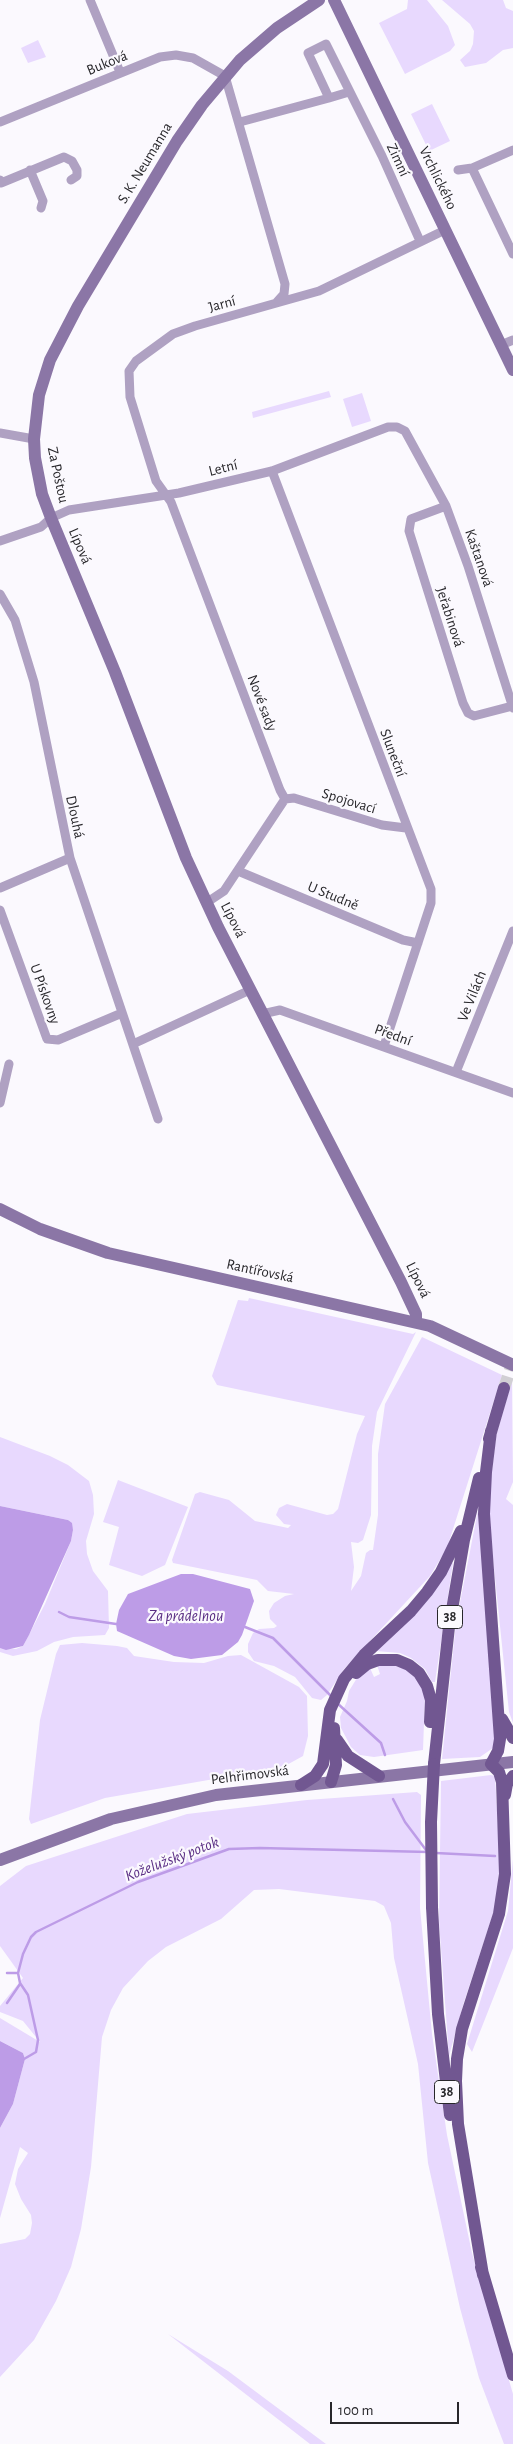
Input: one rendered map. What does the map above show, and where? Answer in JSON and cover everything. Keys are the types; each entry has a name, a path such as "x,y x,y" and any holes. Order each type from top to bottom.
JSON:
{"main road":[{"name":"38","path":"504,1388 472,1508 449,1628 434,1728 431,1822 432,1907 438,2014 446,2087 466,2202 483,2275 513,2375"},
{"path":"483,2275 458,2124 456,2081 457,2059 462,2029 502,1902 506,1866 501,1776 497,1768 491,1764 500,1746 484,1514 491,1431"},
{"path":"301,1785 315,1776 323,1764 335,1706 342,1689 360,1660 427,1592 441,1572 472,1508"},
{"path":"342,1689 353,1675 367,1664 384,1660 403,1662 419,1673 427,1686 431,1700 434,1728"},
{"path":"331,1782 336,1765 335,1706"},
{"path":"498,1708 504,1725 513,1738"},
{"path":"334,1734 348,1756 379,1776"},
{"path":"323,1764 331,1782"},
{"path":"504,1805 506,1788 513,1776"}],"street":[{"path":"90,0 120,72"},
{"name":"S. K. Neumanna","path":"43,379 50,360 78,306 177,141 202,105 225,76 276,28 319,0"},
{"name":"Vrchlického","path":"334,0 445,230 507,343 513,370"},
{"name":"Zimní","path":"329,98 308,53 326,44 420,241"},
{"name":"Buková","path":"0,122 160,57 176,55 193,58 225,76"},
{"path":"225,76 240,122 285,284 284,294 276,304"},
{"path":"240,122 349,92"},
{"path":"458,170 472,168 513,150"},
{"path":"0,182 60,158 68,157 72,161 77,174 76,178 71,180"},
{"path":"472,168 513,255"},
{"path":"30,170 43,200 42,208"},
{"path":"276,304 319,292 445,230"},
{"name":"Jarní","path":"164,495 156,481 130,397 128,378 131,368 136,361 173,334 194,326 276,304"},
{"name":"Za Poštou","path":"43,379 38,395 34,439 38,474 50,518"},
{"name":"Letní","path":"0,541 41,527 50,518 83,506 164,495 272,471 388,427 397,427"},
{"name":"Kaštanová","path":"397,427 404,431 446,506 468,566 513,707"},
{"name":"Za Poštou","path":"0,433 34,439"},
{"name":"Sluneční","path":"272,471 406,828 430,881 432,903 384,1046"},
{"name":"Nové sady","path":"164,495 171,502 175,511 277,784 285,799"},
{"name":"Jeřabinová","path":"446,506 412,519 409,531 463,703 468,713 474,716 513,707"},
{"name":"Lípová","path":"50,518 115,672 186,858 206,903 401,1282 416,1314 416,1322"},
{"name":"Dlouhá","path":"0,594 15,620 34,682 70,858 104,965 158,1119"},
{"name":"Spojovací","path":"285,799 294,798 382,825 406,828"},
{"path":"206,903 224,891 285,799"},
{"path":"0,888 70,858"},
{"name":"U Studně","path":"238,871 396,938 418,943"},
{"name":"U Pískovny","path":"0,910 47,1039 58,1040 122,1013"},
{"name":"Ve Vilách","path":"456,1072 513,931"},
{"path":"133,1044 250,990"},
{"name":"Přední","path":"262,1014 280,1010 513,1093"},
{"path":"0,1103 9,1064"},
{"name":"Rantířovská","path":"0,1209 40,1229 108,1253 416,1322 442,1330 513,1364"},
{"name":"Pelhřimovská","path":"0,1860 90,1825 216,1795 513,1762"}],"shaded area":[{"path":"408,0 427,0 448,26 455,45 450,51 405,74 379,23 407,9"},
{"path":"442,0 503,0 506,8 513,11 513,48 503,50 486,63 465,67 460,60 470,51 473,44 474,31 470,24"},
{"path":"38,40 46,57 28,63 21,48"},
{"path":"432,104 450,141 429,151 411,114"},
{"path":"329,391 331,397 253,418 252,412"},
{"path":"362,393 371,421 352,427 343,399"},
{"path":"249,1298 413,1334 416,1332 377,1412 372,1446 371,1515 363,1540 358,1543 351,1542 354,1567 351,1591 361,1576 366,1553 373,1550 378,1515 378,1454 385,1404 422,1337 502,1375 447,1548 430,1576 344,1669 327,1695 321,1700 312,1698 295,1677 274,1666 254,1661 248,1652 248,1644 253,1633 259,1629 277,1626 270,1619 269,1611 274,1603 285,1596 294,1594 268,1591 257,1580 173,1563 172,1560 195,1494 200,1492 229,1500 255,1521 288,1528 291,1525 284,1524 276,1515 279,1508 287,1504 327,1515 333,1514 338,1509 357,1434 365,1416 217,1385 212,1376 238,1300 248,1301"},
{"path":"512,1381 513,1482 506,1499 513,1505 513,1723 509,1712 491,1540 489,1495 496,1436"},
{"path":"0,1437 50,1456 68,1465 89,1481 93,1495 94,1514 86,1541 87,1554 93,1571 108,1591 109,1628 105,1635 73,1637 54,1642 37,1651 13,1656 0,1652 0,1648 16,1649 23,1646 45,1604 71,1541 73,1530 68,1520 0,1506"},
{"path":"118,1480 188,1507 165,1565 142,1576 109,1565 119,1527 103,1522"},
{"path":"479,1505 496,1740 493,1748 480,1757 442,1759 456,1623"},
{"path":"451,1562 453,1563 435,1682 432,1682 425,1669 411,1658 400,1653 376,1651"},
{"path":"82,1643 127,1648 134,1656 174,1662 204,1663 228,1656 241,1655 299,1687 307,1696 308,1736 303,1756 283,1767 105,1798 31,1824 29,1819 40,1720 56,1654 60,1645"},
{"path":"391,1664 407,1670 419,1681 425,1696 423,1750 374,1757 360,1755 351,1747 341,1728 340,1717 349,1691 357,1678 370,1668 374,1677 380,1674 377,1665"},
{"path":"495,1776 500,1861 496,1905 464,2002 449,2056 439,1921 441,1781"},
{"path":"417,1792 421,1795 420,1908 432,2034 447,2135 472,2253 513,2394 513,2444 504,2444 479,2378 460,2308 428,2163 418,2064 394,1958 391,1923 384,1906 375,1901 279,1889 254,1890 221,1919 166,1947 148,1961 123,1988 111,2010 102,2037 91,2167 81,2229 71,2267 56,2301 34,2340 0,2377 0,2244 25,2239 30,2234 32,2223 31,2215 21,2199 15,2184 18,2169 28,2153 20,2147 0,2218 0,2128 13,2104 25,2059 23,2053 0,2041 0,2018 40,2042 23,2021 0,2012 0,2006 23,1978 0,1946 0,1886 26,1866 187,1814 307,1800"},
{"path":"513,1859 513,1948 472,2052 467,2044 508,1911"},
{"path":"168,2334 228,2371 326,2444 310,2444"}],"water":[{"path":"0,1506 68,1520 72,1523 73,1530 71,1541 23,1646 6,1650 0,1648"},
{"name":"Za prádelnou","path":"181,1574 193,1574 250,1589 254,1601 242,1635 238,1642 222,1655 191,1659 174,1656 117,1631 116,1624 119,1610 128,1594"},
{"path":"0,2041 23,2053 25,2059 13,2104 0,2128"}],"waterway":[{"path":"59,1612 69,1617 116,1624"},
{"path":"245,1627 273,1638 332,1697"},
{"path":"337,1703 381,1743 385,1755"},
{"path":"393,1799 405,1822 426,1850"},
{"name":"Koželužský potok","path":"24,2059 36,2052 38,2040 28,1995 20,1983 18,1973 23,1954 31,1937 36,1932 138,1882 229,1849 428,1852"},
{"name":"Koželužský potok","path":"436,1853 495,1856"},
{"path":"7,1973 18,1973"},
{"path":"7,2003 20,1984"}],"tunnel":[{"path":"504,1388 513,1361"}]}
